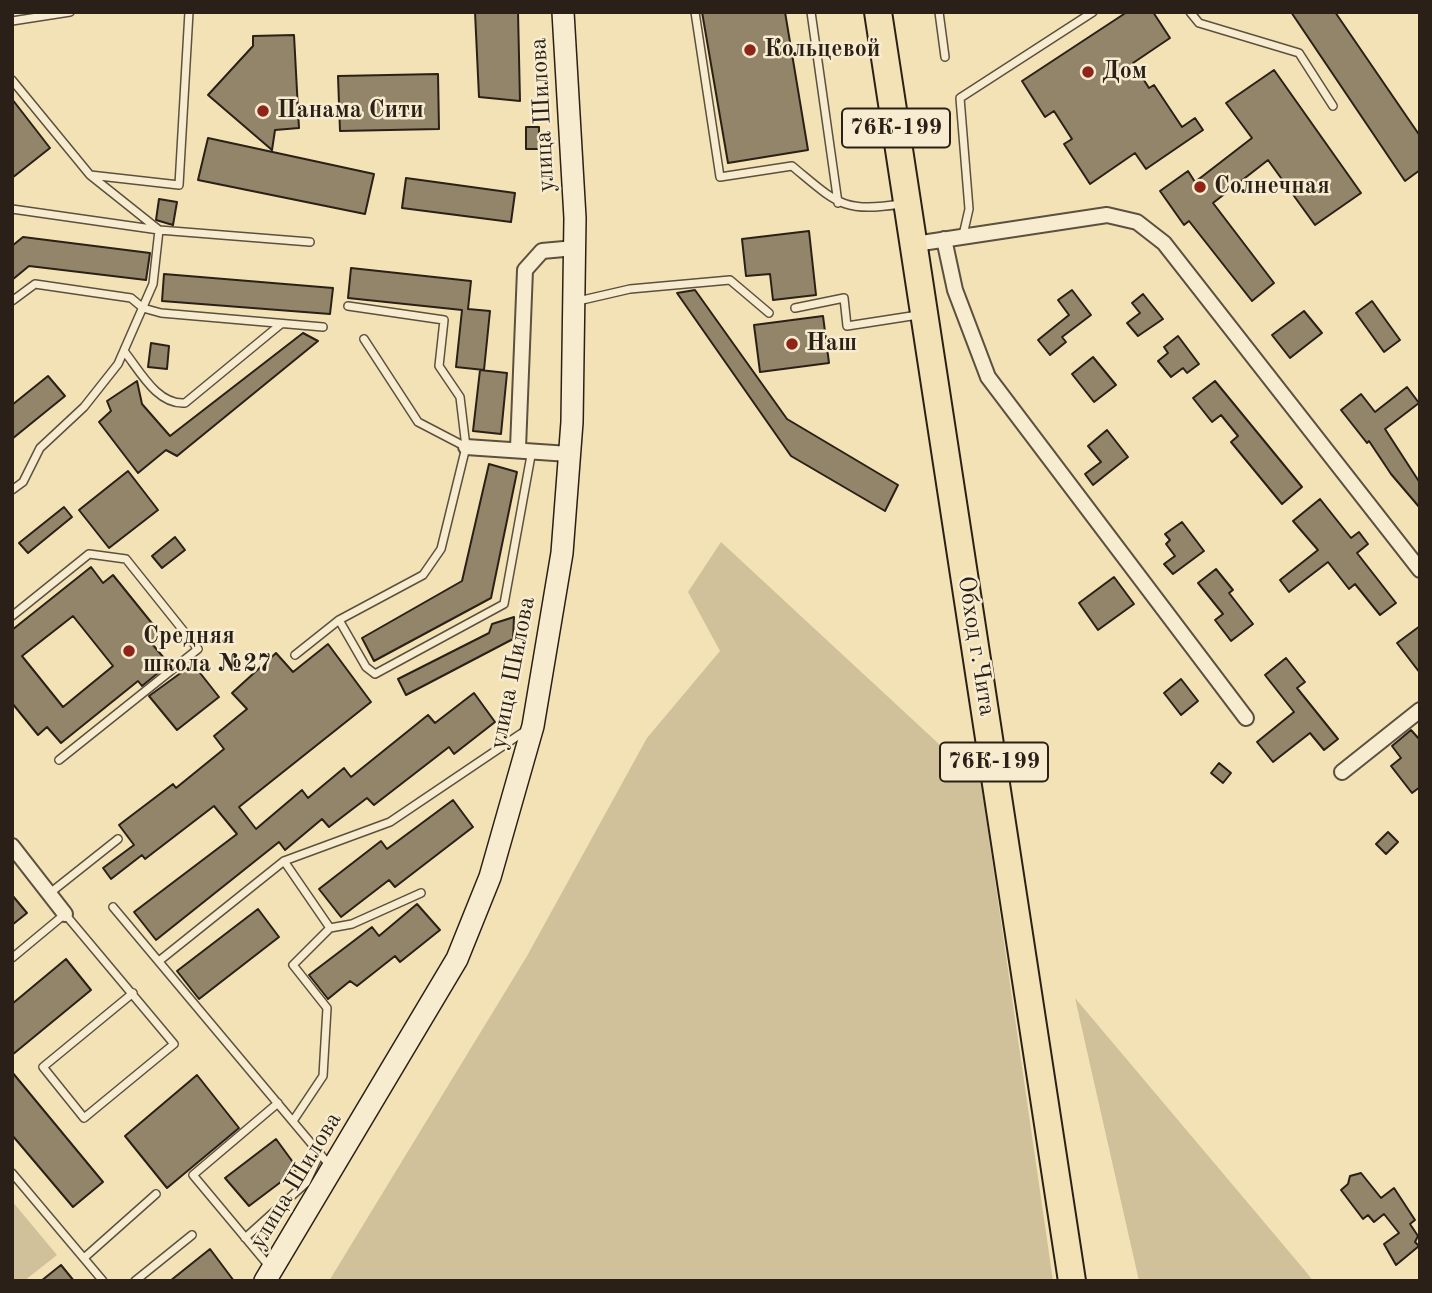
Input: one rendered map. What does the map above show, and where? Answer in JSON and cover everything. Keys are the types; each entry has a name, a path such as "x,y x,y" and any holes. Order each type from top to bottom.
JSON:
{"highway":[{"name":"Обход г.Чита","path":"878,12 1072,1281"}],"main road":[{"name":"улица Шилова","path":"268,1275 334,1170 457,959 490,877 533,726 562,553 569,454 575,248 563,12"}],"street":[{"path":"915,244 1107,215 1137,222 1164,243 1420,570"},
{"path":"944,239 955,290 988,377 1246,719"},
{"path":"525,449 525,270 542,251 575,248"},
{"path":"466,447 569,454"},
{"path":"1342,772 1420,710"},
{"path":"12,846 65,914"}],"lane":[{"path":"12,22 70,12"},
{"path":"90,175 179,185 189,12"},
{"path":"695,12 720,177 792,166 838,203 865,210 909,203"},
{"path":"811,12 838,203"},
{"path":"939,12 944,57"},
{"path":"963,235 969,208 960,98 1093,12"},
{"path":"1190,12 1199,23 1298,53 1333,106"},
{"path":"12,80 90,175 159,230"},
{"path":"12,209 159,230 310,242"},
{"path":"12,490 23,482 40,448 84,407 118,364 153,284 159,230"},
{"path":"574,302 630,289 730,280 769,313"},
{"path":"12,301 35,284 131,298 143,308 161,313 323,327"},
{"path":"796,308 844,298 848,326 926,314"},
{"path":"295,655 339,620 423,575 441,549 466,447 460,397 439,366 444,320 348,306"},
{"path":"124,351 156,392 173,403 185,403 281,324"},
{"path":"364,338 418,422 466,447"},
{"path":"339,620 366,667 375,674 504,604 525,449"},
{"path":"12,616 89,554 126,559 198,649 59,760"},
{"path":"159,961 284,861 390,822 533,726"},
{"path":"50,893 118,839"},
{"path":"284,861 330,928"},
{"path":"293,1121 323,1076 327,1008 293,965 330,928 352,924 422,893"},
{"path":"113,907 334,1170"},
{"path":"12,958 65,914 133,993 174,1044 84,1118 43,1067 133,993"},
{"path":"268,1275 245,1238 192,1175 278,1103"},
{"path":"245,1238 306,1183 320,1153"},
{"path":"12,1173 103,1281"},
{"path":"84,1258 156,1194"},
{"path":"135,1281 192,1235"}],"shaded area":[{"path":"721,542 981,783 1053,1281 329,1281 527,956 647,738 720,651 688,592"},
{"path":"1075,998 1307,1273 1313,1281 1139,1281"},
{"path":"12,1201 57,1255 24,1281 12,1281"}],"building":[{"path":"475,12 518,12 520,101 479,97"},
{"path":"702,12 785,12 808,150 728,163"},
{"path":"1127,12 1153,12 1170,38 1133,63 1149,88 1154,85 1182,127 1195,118 1203,130 1146,169 1135,153 1090,184 1064,144 1072,139 1054,111 1045,117 1022,81"},
{"path":"1291,12 1335,12 1420,136 1420,170 1405,181"},
{"path":"294,35 299,128 275,130 272,150 208,95 253,46 253,36"},
{"path":"1274,70 1361,193 1315,225 1268,160 1213,203 1274,283 1252,301 1189,221 1184,225 1160,191 1188,171 1195,182 1252,138 1226,103"},
{"path":"438,74 439,129 340,131 338,76"},
{"path":"12,99 50,148 12,178"},
{"path":"526,127 539,127 539,149 526,149"},
{"path":"208,138 374,174 365,214 198,180"},
{"path":"406,178 515,193 511,222 402,208"},
{"path":"159,199 177,202 173,225 156,220"},
{"path":"809,231 816,295 773,300 770,274 746,276 742,239"},
{"path":"23,237 150,253 146,280 29,266 12,280 12,246"},
{"path":"351,268 471,281 468,309 490,311 484,370 456,367 462,310 348,298"},
{"path":"164,274 333,288 330,314 162,301"},
{"path":"695,290 787,419 898,485 885,511 791,456 677,293"},
{"path":"1072,290 1091,315 1062,337 1066,342 1050,355 1038,340 1069,315 1058,300"},
{"path":"1143,294 1163,319 1138,336 1127,323 1140,313 1132,303"},
{"path":"1372,301 1400,340 1384,352 1356,313"},
{"path":"1304,311 1322,333 1290,358 1272,335"},
{"name":"Наш","path":"823,316 829,363 760,372 754,325"},
{"path":"303,333 318,341 177,456 166,450 138,473 99,422 111,411 107,401 137,381 142,404 170,436"},
{"path":"1178,336 1199,364 1187,373 1183,368 1171,377 1158,361 1168,353 1164,347"},
{"path":"151,343 169,346 167,369 148,367"},
{"path":"1093,357 1116,385 1094,402 1072,374"},
{"path":"480,370 507,373 501,434 473,431"},
{"path":"48,376 65,396 12,439 12,405"},
{"path":"1215,381 1302,487 1282,504 1231,442 1238,436 1221,415 1212,422 1193,398"},
{"path":"1407,387 1419,403 1385,429 1420,483 1420,508 1391,474 1369,441 1367,443 1341,410 1361,394 1375,412"},
{"path":"1107,430 1128,457 1093,485 1085,474 1101,462 1088,446"},
{"path":"489,464 517,472 491,598 374,661 362,638 462,581"},
{"path":"128,471 158,510 109,548 79,510"},
{"path":"1320,499 1351,538 1359,532 1368,544 1357,553 1396,603 1380,615 1355,584 1349,589 1328,562 1289,592 1280,580 1318,550 1293,521"},
{"path":"64,507 72,517 28,553 19,543"},
{"path":"1182,522 1204,551 1173,574 1164,564 1175,556 1166,544 1170,540 1165,534"},
{"path":"175,537 185,550 162,568 152,556"},
{"name":"Средняя школа №27","path":"91,567 103,583 113,575 163,637 153,645 169,664 142,686 138,681 61,743 47,727 38,735 12,703 12,630","holes":["73,616 113,666 63,707 22,656"]},
{"path":"1216,569 1233,590 1229,593 1253,624 1231,641 1215,620 1223,614 1198,583"},
{"path":"1114,577 1134,604 1098,630 1079,603"},
{"path":"514,617 513,639 406,695 398,679 489,633 492,624"},
{"path":"1420,626 1420,673 1397,643"},
{"path":"328,644 371,702 239,807 256,829 302,790 308,798 344,768 351,777 428,715 435,723 474,693 495,722 454,754 449,747 374,805 367,798 329,827 322,819 285,850 279,842 156,940 134,912 237,834 214,806 145,859 142,855 111,879 103,868 134,845 119,825 173,784 176,788 224,749 214,736 247,709 232,693 276,653 293,672"},
{"path":"1286,658 1305,682 1297,688 1338,739 1324,750 1310,733 1273,762 1257,742 1294,712 1265,675"},
{"path":"193,664 219,697 177,730 149,696"},
{"path":"1181,679 1198,701 1181,715 1164,693"},
{"path":"1411,730 1420,740 1420,787 1412,793 1391,766 1401,758 1392,746"},
{"path":"1219,763 1231,773 1223,783 1211,773"},
{"path":"453,800 473,827 395,887 389,880 341,917 319,889 381,841 387,849"},
{"path":"1388,832 1398,842 1386,854 1376,844"},
{"path":"12,895 27,913 12,925"},
{"path":"417,904 440,930 400,962 395,956 357,986 350,981 328,999 309,975 372,927 379,936"},
{"path":"258,909 279,937 199,999 177,971"},
{"path":"66,959 91,990 12,1055 12,1004"},
{"path":"12,1072 103,1182 73,1207 12,1135"},
{"path":"197,1075 239,1128 167,1188 125,1136"},
{"path":"276,1139 298,1169 249,1206 225,1178"},
{"path":"1361,1173 1381,1198 1394,1188 1415,1220 1410,1224 1418,1236 1415,1242 1419,1246 1396,1265 1384,1244 1399,1233 1384,1214 1374,1222 1368,1215 1363,1219 1341,1190 1348,1184 1350,1176"},
{"path":"210,1249 234,1281 170,1281"},
{"path":"61,1265 74,1281 41,1281"}],"place":[{"name":"Кольцевой","path":"750,50"},
{"name":"Дом","path":"1088,72"},
{"name":"Панама Сити","path":"263,111"},
{"name":"Солнечная","path":"1200,187"},
{"name":"Наш","path":"792,344"},
{"name":"Средняя школа №27","path":"129,651"}]}
